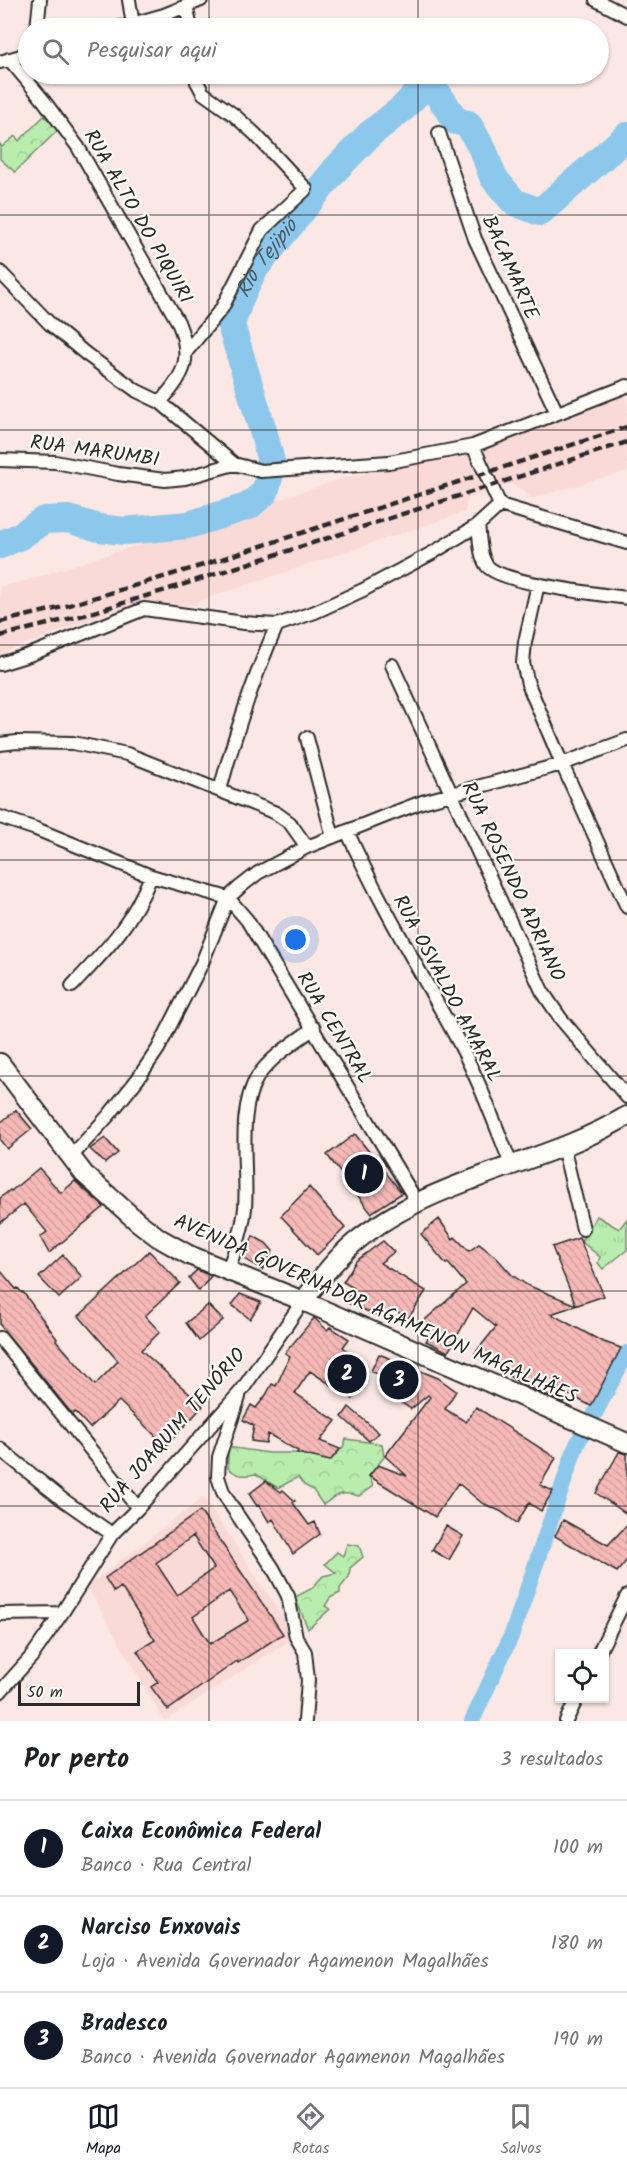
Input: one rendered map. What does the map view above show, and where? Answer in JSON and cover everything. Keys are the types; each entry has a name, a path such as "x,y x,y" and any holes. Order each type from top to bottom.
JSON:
{"main road":[{"name":"AVENIDA GOVERNADOR AGAMENON MAGALHÃES","path":"2,1071 84,1174 159,1238 189,1255 303,1301 627,1443"},
{"name":"RUA JOAQUIM TENÓRIO","path":"303,1301 354,1243 417,1203 465,1180 563,1146 604,1129 627,1116"}],"street":[{"path":"39,18 40,0"},
{"path":"129,0 132,18"},
{"path":"153,18 201,0"},
{"path":"596,0 612,3 627,16"},
{"path":"186,6 189,18"},
{"name":"RUA ALTO DO PIQUIRI","path":"5,60 18,74"},
{"name":"RUA ALTO DO PIQUIRI","path":"27,84 50,109 78,147 178,322 185,341 186,352 178,382 160,402"},
{"path":"186,352 222,308 262,230 306,189 255,134 234,115 203,93 198,84"},
{"name":"BACAMARTE","path":"439,133 475,239 557,413"},
{"path":"0,272 51,325 86,354 137,391 160,402 234,464 261,471 389,462 473,446 627,386"},
{"path":"473,446 500,505 627,543"},
{"name":"RUA MARUMBI","path":"0,460 55,462 127,476 165,480 184,478 234,464"},
{"path":"0,664 29,655 144,609 244,623 277,625 315,612 363,590 434,552 478,525 500,505"},
{"path":"478,525 482,557 488,567 507,576 538,584 627,598"},
{"path":"538,584 525,642 523,663 528,684 627,907"},
{"path":"220,790 259,665 277,625"},
{"name":"RUA ROSENDO ADRIANO","path":"392,664 542,991 567,1026 627,1097"},
{"path":"307,738 333,837"},
{"path":"70,1158 123,1098 158,1049 202,963 228,898 258,873 307,847 422,802 562,764 627,740"},
{"path":"0,744 73,743 127,754 276,813 290,823 307,847"},
{"path":"0,817 36,829 151,876 228,898"},
{"name":"RUA OSVALDO AMARAL","path":"347,831 380,901 465,1055 511,1164"},
{"path":"72,986 125,928 151,876"},
{"name":"RUA CENTRAL","path":"228,898 247,920 314,1028 417,1203"},
{"path":"228,1270 245,1210 246,1108 251,1090 271,1062 314,1028"},
{"path":"563,1146 583,1228"},
{"name":"RUA JOAQUIM TENÓRIO","path":"0,1692 32,1656 112,1534 138,1508 242,1390 303,1301"},
{"path":"0,1338 138,1508"},
{"path":"242,1390 219,1457 218,1477 228,1500 273,1568 288,1596 296,1637 305,1652 308,1680 305,1721"},
{"path":"0,1449 86,1517 112,1534"},
{"path":"600,1649 627,1596"},
{"path":"0,1614 62,1613"},
{"path":"566,1721 575,1703"}],"shaded area":[{"path":"627,393 627,471 533,498 511,484 468,498 465,512 199,601 198,605 141,604 117,609 0,654 0,586 22,582 345,478 461,454"},
{"path":"204,1497 296,1637 164,1721 87,1586"}],"green space":[{"path":"44,116 59,129 15,172 0,159 0,144 2,147 15,136 19,141"},
{"path":"597,1216 619,1229 627,1219 627,1250 603,1269 598,1263 600,1257 581,1241"},
{"path":"346,1439 382,1444 384,1457 369,1476 373,1486 359,1496 340,1494 323,1505 313,1490 304,1485 298,1477 278,1488 256,1474 241,1475 228,1468 228,1447 268,1453 297,1453 330,1461 343,1447"},
{"path":"347,1544 359,1546 363,1557 350,1568 349,1577 340,1588 340,1593 330,1598 325,1606 330,1609 308,1629 295,1597 311,1589 323,1576 336,1573 325,1564 337,1552 343,1556"}],"building":[{"path":"16,1110 32,1129 7,1149 0,1140 0,1123"},
{"path":"355,1134 402,1193 371,1213 327,1155"},
{"path":"105,1138 118,1153 105,1163 90,1149"},
{"path":"39,1168 61,1193 75,1181 104,1207 49,1253 40,1237 47,1232 24,1204 0,1223 0,1198"},
{"path":"309,1187 345,1228 317,1255 281,1216"},
{"path":"439,1219 453,1239 455,1237 469,1251 479,1244 496,1257 512,1275 527,1285 576,1305 552,1247 579,1238 604,1296 551,1314 601,1341 621,1348 591,1406 568,1394 563,1403 521,1384 475,1353 496,1327 473,1308 448,1352 426,1341 431,1334 418,1326 466,1284 421,1234"},
{"path":"253,1236 266,1243 273,1251 262,1270 244,1258"},
{"path":"383,1241 394,1252 380,1263 426,1291 408,1319 393,1309 388,1320 345,1302 354,1288 343,1282 356,1261"},
{"path":"149,1251 180,1283 145,1316 160,1332 141,1350 203,1406 166,1446 119,1401 90,1428 75,1412 72,1414 0,1325 0,1270 16,1289 23,1292 56,1340 95,1385 118,1361 79,1316"},
{"path":"63,1255 82,1277 59,1298 39,1277"},
{"path":"197,1270 211,1276 199,1291 189,1278"},
{"path":"240,1294 261,1302 250,1319 232,1305"},
{"path":"208,1305 223,1320 199,1341 186,1323"},
{"path":"314,1318 327,1330 330,1327 349,1339 343,1347 366,1366 353,1399 310,1371 295,1393 336,1421 320,1441 340,1449 330,1461 297,1453 298,1451 268,1434 266,1443 251,1441 254,1426 243,1420 251,1405 256,1408 272,1384 276,1386 290,1356 285,1353"},
{"path":"379,1354 438,1378 456,1391 445,1409 466,1422 476,1407 556,1458 540,1485 553,1491 541,1511 529,1503 517,1523 500,1511 482,1503 458,1483 435,1517 369,1476 378,1465 407,1476 385,1456 430,1397 428,1395 411,1409 399,1401 407,1389 371,1371"},
{"path":"349,1407 379,1433 369,1441 342,1417"},
{"path":"619,1452 627,1454 627,1514 596,1493"},
{"path":"266,1481 281,1492 283,1490 295,1501 293,1503 309,1525 315,1522 320,1534 293,1554 273,1519 269,1522 249,1494"},
{"path":"200,1511 283,1634 238,1663 237,1661 168,1710 151,1687 158,1682 137,1651 155,1640 121,1587 114,1592 105,1578","holes":["193,1536 214,1568 177,1595 156,1563","229,1591 249,1620 210,1644 193,1617"]},
{"path":"563,1520 608,1545 627,1525 627,1560 617,1572 555,1536"},
{"path":"446,1526 463,1536 449,1560 432,1550"}],"waterway":[{"name":"Rio Tejipió","path":"0,545 20,536 44,520 68,519 99,528 124,531 188,525 249,506 265,492 272,466 231,325 240,298 255,268 336,169 370,134 403,108 425,85 438,94 456,121 468,124 484,152 493,177 514,202 540,212 627,136"},
{"path":"595,1413 627,1353"},
{"path":"472,1721 512,1634 580,1438"}],"railway":[{"path":"0,622 63,607 200,566 627,427"},
{"path":"0,636 84,615 169,589 627,442"}],"place":[{"name":"Caixa Econômica Federal","path":"364,1174"},
{"name":"Narciso Enxovais","path":"347,1374"},
{"name":"Bradesco","path":"399,1380"}]}
